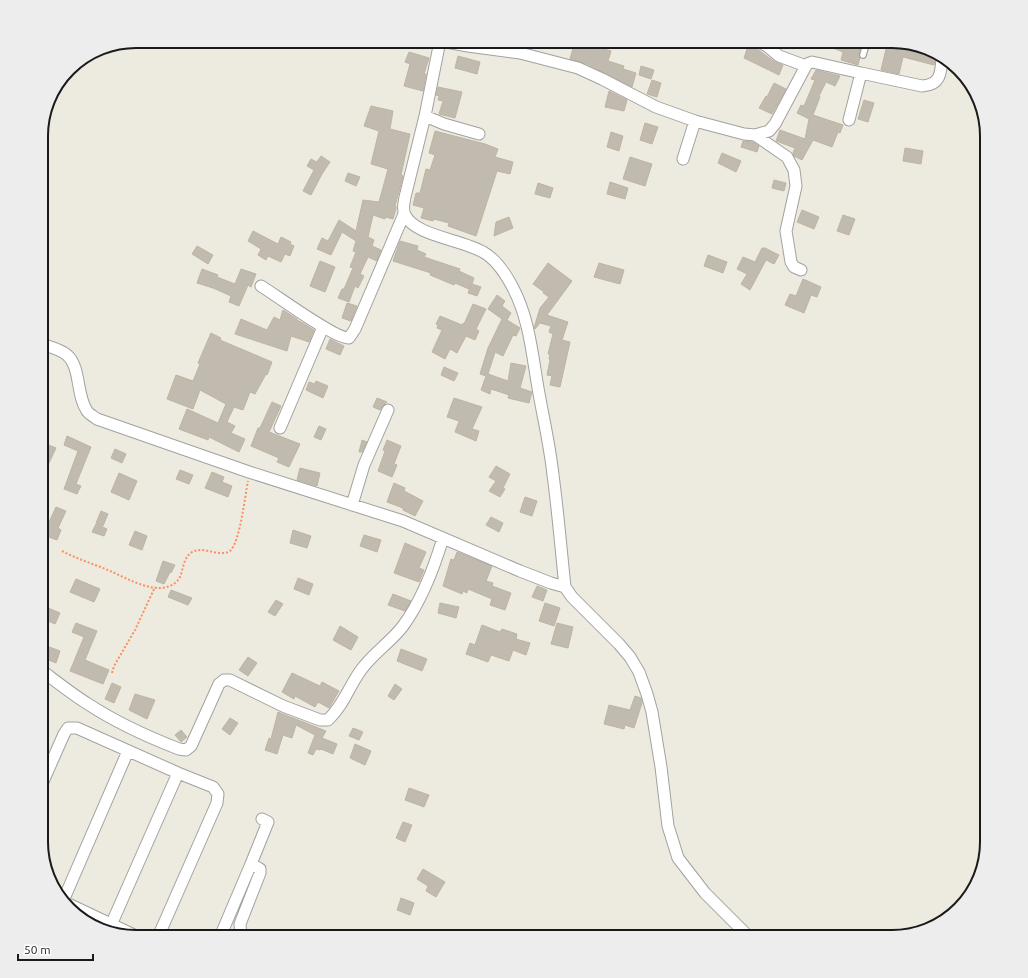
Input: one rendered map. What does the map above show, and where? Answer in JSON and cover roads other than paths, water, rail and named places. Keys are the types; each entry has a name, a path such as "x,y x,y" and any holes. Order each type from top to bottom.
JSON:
{"street":[{"path":"439,48 425,116 405,197 403,207 404,214 409,222 418,229 467,244 484,252 495,261 505,274 517,296 524,314 532,350 553,474 565,587 572,598 619,644 630,657 639,672 652,712 661,767 668,826 678,858 705,893 742,930"},
{"path":"483,48 520,53 578,68 649,104 695,121 744,134 755,135 770,131 808,63 812,62 922,86 931,85 937,81 941,71 942,63"},
{"path":"520,48 520,53"},
{"path":"769,48 779,56 806,66"},
{"path":"849,120 861,73"},
{"path":"425,116 444,124 479,134"},
{"path":"683,159 695,121"},
{"path":"755,135 787,157 794,170 796,186 786,231 791,262 794,267 801,270"},
{"path":"261,286 299,312 346,338 351,335 404,214"},
{"path":"280,428 323,326"},
{"path":"48,346 66,354 73,361 82,401 87,412 97,419 249,472 403,521 520,571 565,587"},
{"path":"352,505 364,465 388,410"},
{"path":"48,675 107,716 136,731 179,749 186,750 191,746 219,684 224,680 230,680 283,706 320,720 328,720 344,701 360,670 370,658 403,626 411,613 434,565 443,538"},
{"path":"48,770 68,728 77,728 213,787 218,794 217,803 161,930"},
{"path":"66,895 128,750"},
{"path":"111,925 178,773"},
{"path":"223,930 268,822 262,819"},
{"path":"240,930 240,924 260,873 260,869 251,864"},
{"path":"80,909 116,927"},
{"path":"228,919 240,924"}],"lane":[{"path":"863,55 865,48"}]}
